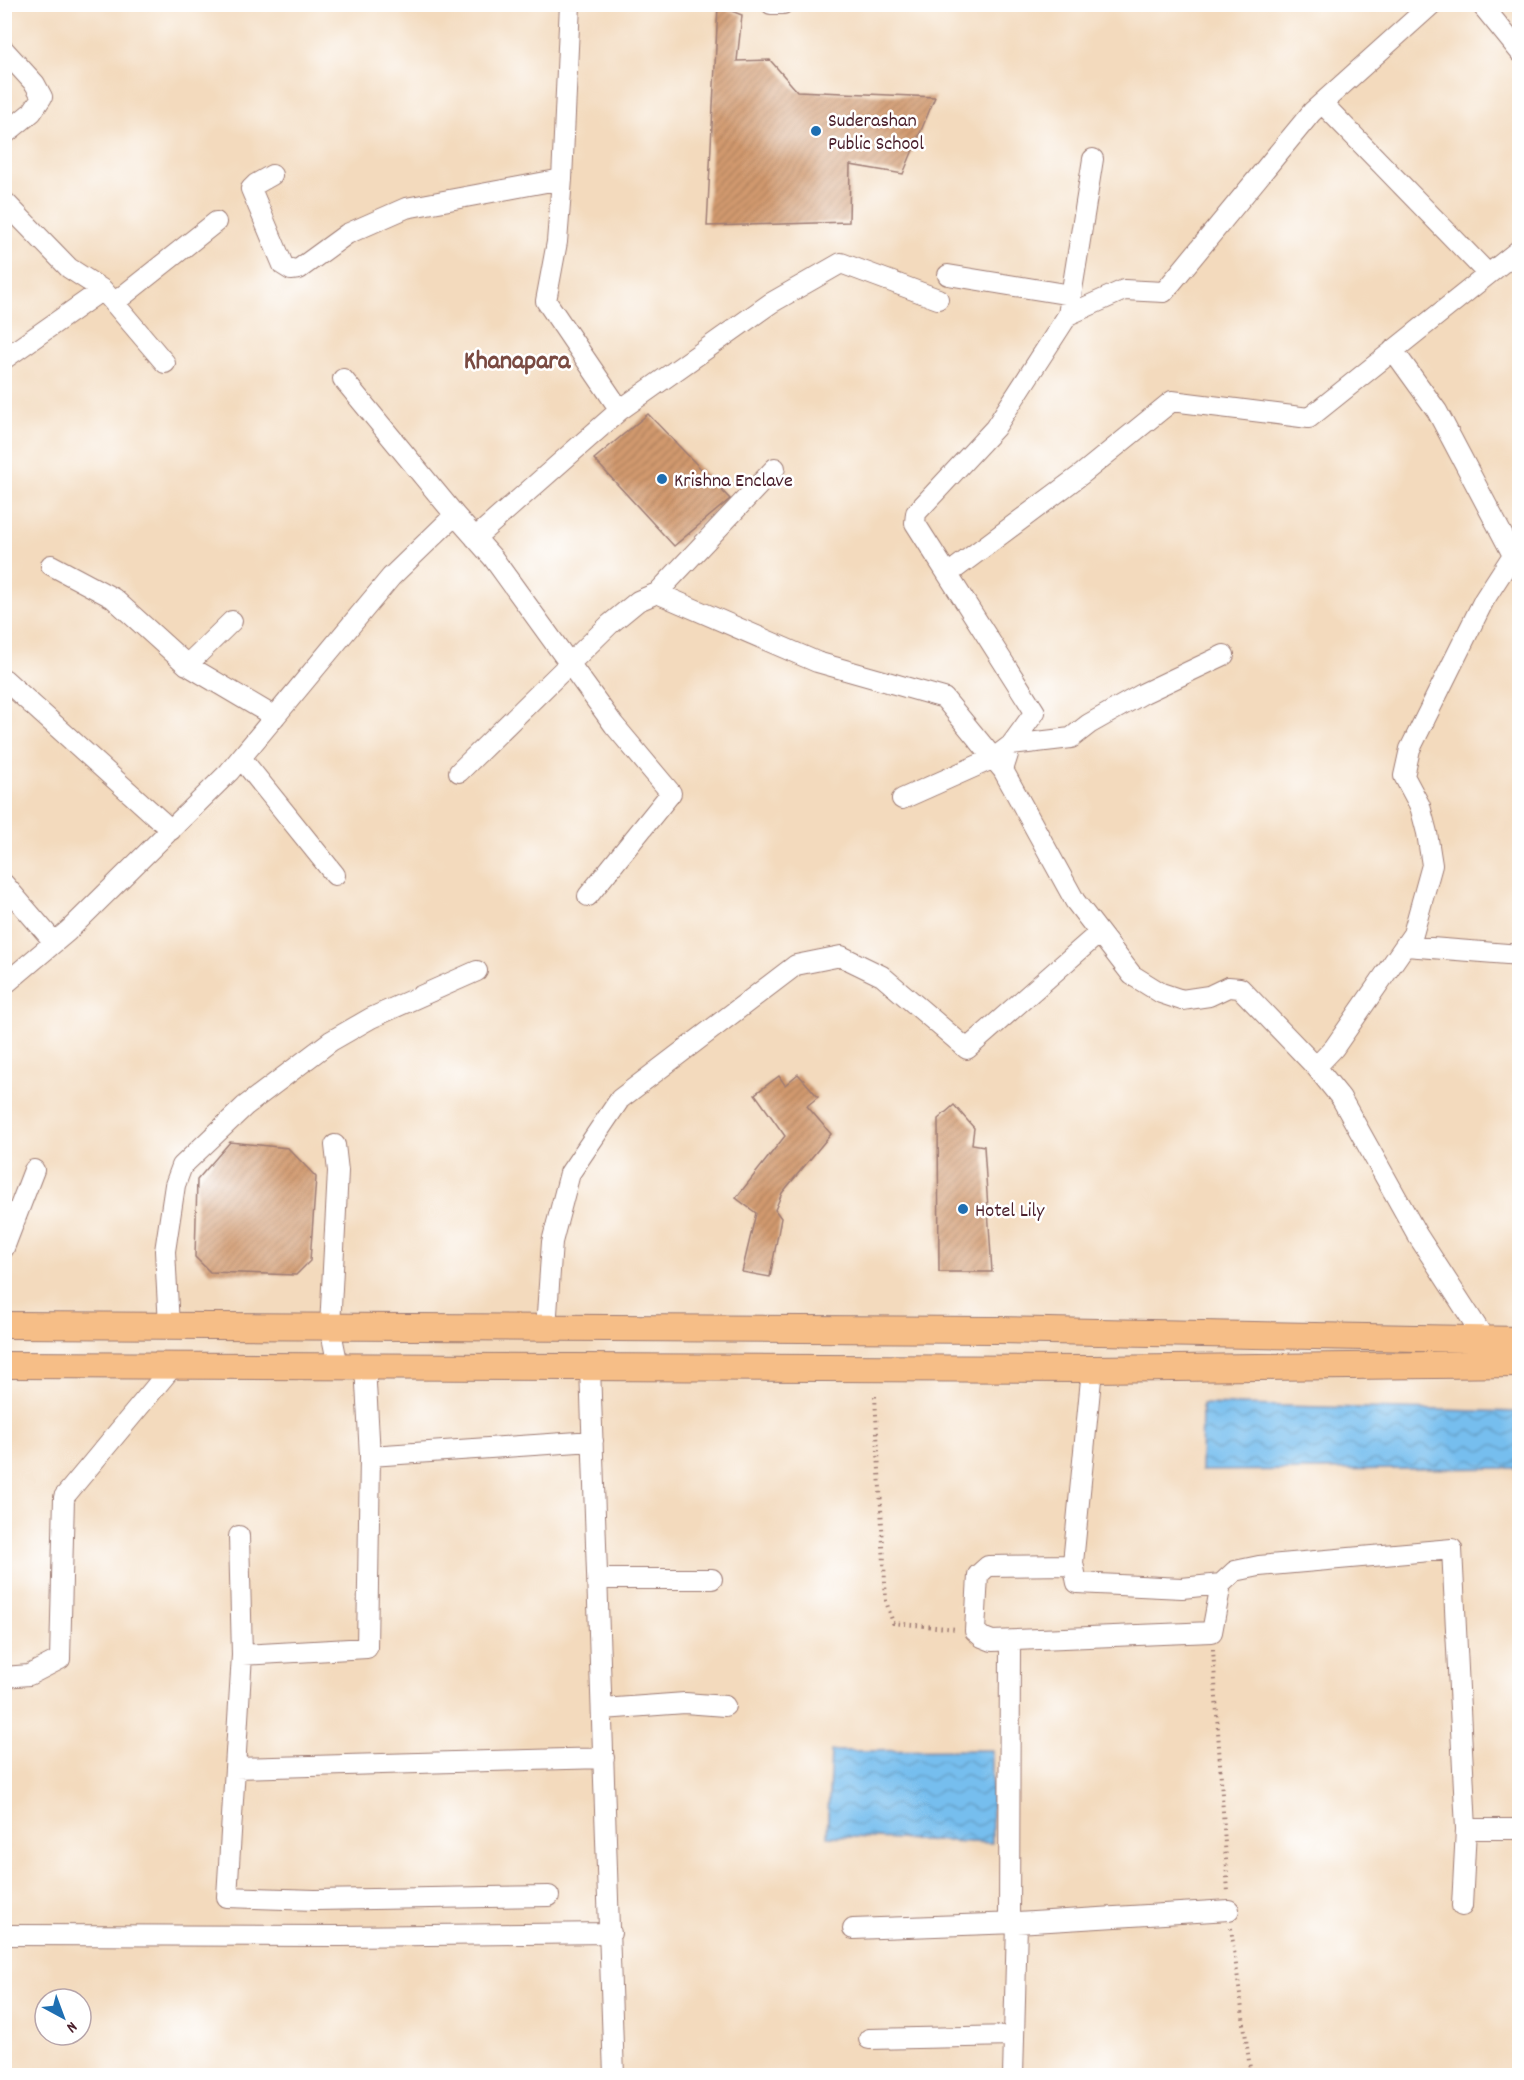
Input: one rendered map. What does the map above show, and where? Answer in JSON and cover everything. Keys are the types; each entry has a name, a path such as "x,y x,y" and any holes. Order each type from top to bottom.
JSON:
{"main road":[{"path":"4,1325 996,1330 1486,1353 1520,1364"},
{"path":"1486,1353 1504,1326 1520,1326"},
{"path":"4,1365 1092,1369 1486,1353 1520,1340"},
{"path":"1486,1353 1499,1378 1520,1378"}],"street":[{"path":"570,4 557,242 546,301 620,410"},
{"path":"771,4 783,4"},
{"path":"1068,315 1124,290 1164,292 1312,112 1432,4"},
{"path":"1480,4 1520,52"},
{"path":"4,50 35,84 42,97 32,112 4,135"},
{"path":"1322,104 1488,274"},
{"path":"902,799 998,764 1035,712 915,523 916,513 995,428 1068,315 1093,159"},
{"path":"272,175 251,189 283,265 291,270 299,269 347,234 406,208 562,179"},
{"path":"4,201 69,268 108,296 165,363"},
{"path":"4,359 108,296 216,222"},
{"path":"948,574 1082,474 1172,401 1309,418 1520,249"},
{"path":"475,538 620,410 771,303 841,263 938,299"},
{"path":"948,275 1071,295"},
{"path":"1316,1068 1334,1047 1413,934 1432,865 1420,806 1404,776 1410,749 1484,600 1516,552 1437,411 1393,350"},
{"path":"343,379 493,558 614,725 671,793 588,896"},
{"path":"459,772 610,624 638,601 657,593 775,468"},
{"path":"4,985 54,942 229,772 391,578 455,515"},
{"path":"51,565 113,598 187,665 275,717"},
{"path":"657,593 817,663 944,698 998,764 1075,901 1132,975 1161,993 1182,1000 1209,996 1228,987 1240,988 1316,1068 1341,1098 1486,1353"},
{"path":"187,665 232,621"},
{"path":"1011,745 1071,738 1089,724 1144,693 1224,655"},
{"path":"4,679 171,830"},
{"path":"241,758 335,875"},
{"path":"4,884 54,942"},
{"path":"546,1328 552,1242 570,1173 620,1099 796,965 841,956 882,976 967,1049 1099,933"},
{"path":"1406,946 1520,955"},
{"path":"169,1326 165,1251 175,1185 182,1166 245,1106 331,1041 371,1018 477,971"},
{"path":"334,1145 338,1171 330,1327 338,1366"},
{"path":"4,1248 34,1170"},
{"path":"4,1677 29,1675 60,1659 64,1497 173,1366"},
{"path":"242,1655 367,1648 370,1456 365,1366"},
{"path":"590,1367 611,1932 614,2076"},
{"path":"1092,1369 1073,1563 1077,1583 1182,1588 1221,1584"},
{"path":"370,1456 593,1441"},
{"path":"239,1536 242,1655 227,1897 315,1900 549,1896"},
{"path":"1073,1563 1069,1565 988,1566 978,1575 975,1631 992,1641 1212,1632 1221,1584 1235,1571 1259,1566 1452,1549 1466,1829 1462,1906"},
{"path":"598,1579 712,1579"},
{"path":"1010,1641 1014,2036 1012,2076"},
{"path":"603,1709 685,1703 724,1706"},
{"path":"235,1768 604,1758"},
{"path":"1466,1829 1520,1829"},
{"path":"853,1929 1013,1923 1229,1910"},
{"path":"4,1935 340,1936 611,1932"},
{"path":"869,2039 1014,2036"}],"path":[{"path":"875,1396 886,1601 893,1623 975,1631"},
{"path":"1212,1632 1229,1910 1251,2076"}],"water":[{"path":"1202,1404 1519,1412 1519,1468 1201,1471"},
{"path":"992,1750 992,1843 827,1836 831,1751"}],"building":[{"name":"Suderashan Public School","path":"718,6 742,15 737,61 770,60 797,91 935,97 903,174 850,165 849,222 707,226"},
{"name":"Krishna Enclave","path":"648,414 730,499 674,546 594,459"},
{"path":"798,1074 818,1097 807,1106 831,1134 782,1193 775,1210 781,1218 770,1277 742,1272 756,1213 736,1198 785,1136 755,1094 779,1076 785,1085"},
{"name":"Hotel Lily","path":"954,1105 974,1128 972,1144 984,1146 992,1272 939,1272 938,1119"},
{"path":"230,1142 288,1148 316,1177 310,1261 296,1275 210,1272 195,1257 197,1180"}],"place":[{"name":"Suderashan Public School","path":"816,131"},
{"name":"Krishna Enclave","path":"662,479"},
{"name":"Hotel Lily","path":"963,1209"}],"district":[{"name":"Khanapara","path":"517,359"}]}
